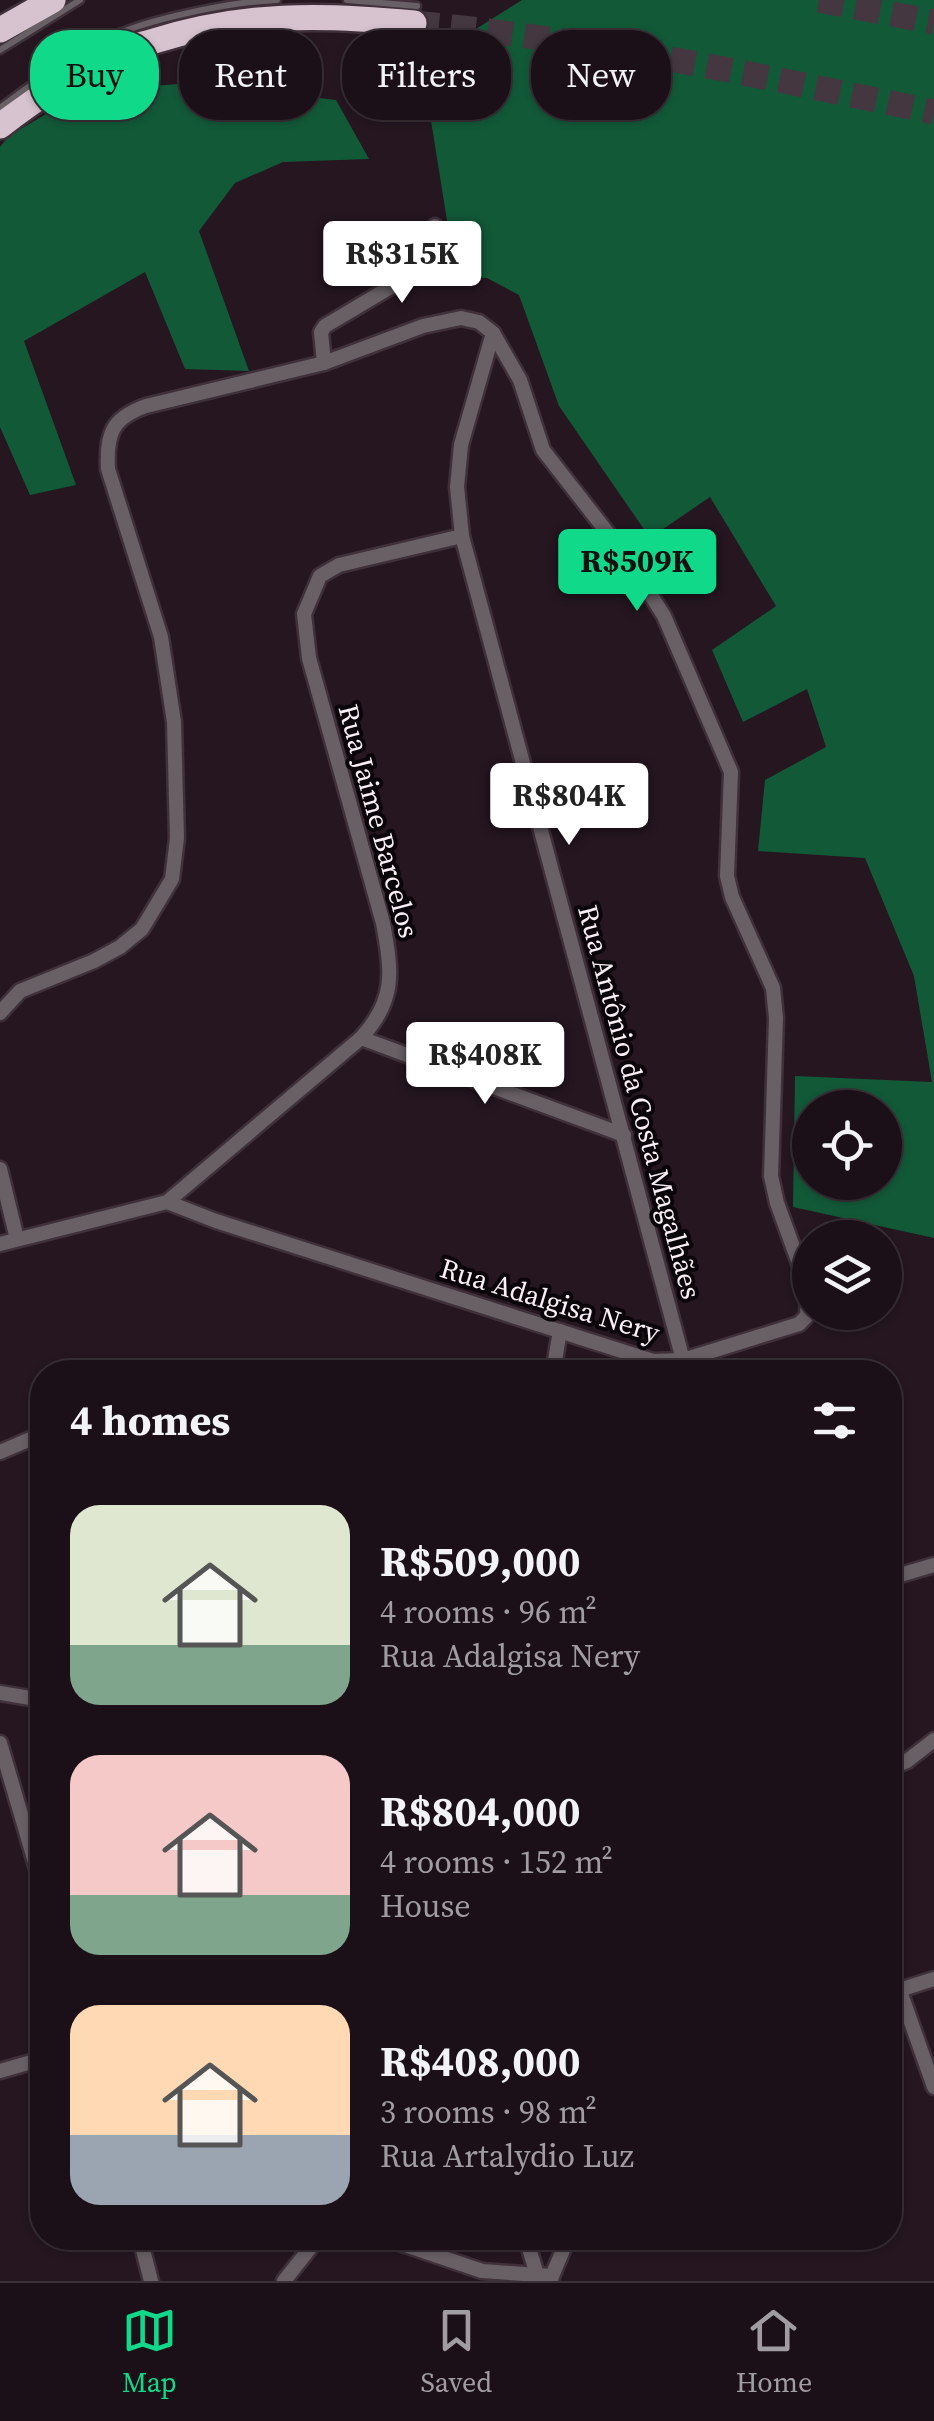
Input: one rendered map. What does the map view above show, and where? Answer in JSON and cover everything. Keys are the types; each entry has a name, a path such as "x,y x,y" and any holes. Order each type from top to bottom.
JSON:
{"highway":[{"path":"0,30 54,0"},
{"path":"0,126 59,84 114,53 188,30 262,18 415,15"}],"street":[{"path":"324,363 321,332 325,326 394,285 414,265 434,226"},
{"path":"0,1012 20,991 120,948 142,929 172,879 176,838 174,722 161,637 108,469 107,448 112,429 125,413 146,406 324,363 423,326 461,318 479,322 494,333"},
{"name":"Rua Antônio da Costa Magalhães","path":"494,333 460,445 457,487 462,536 684,1360"},
{"name":"Rua Adalgisa Nery","path":"494,333 520,380 543,450 628,559 664,616 723,749 731,772 732,794 727,876 732,897 773,988 776,1018 771,1176 808,1288 807,1316 799,1324 684,1360"},
{"name":"Rua Jaime Barcelos","path":"0,1244 167,1202 375,1022 387,1000 391,968 383,923 309,658 304,614 320,576 338,565 462,536"},
{"path":"361,1038 624,1135"},
{"path":"0,1169 18,1239"},
{"name":"Rua Adalgisa Nery","path":"167,1202 648,1360"},
{"path":"554,1360 560,1331"},
{"path":"0,1452 30,1439"},
{"path":"902,1574 934,1565"},
{"path":"0,1693 30,1698"},
{"path":"902,1764 934,1740"},
{"path":"0,1743 30,1845"},
{"path":"902,1990 934,1979"},
{"path":"902,2009 934,2087"},
{"path":"0,2071 30,2062"},
{"path":"143,2250 151,2281"},
{"path":"284,2281 309,2250"},
{"path":"420,2250 482,2271 546,2278"},
{"path":"532,2250 546,2278"},
{"path":"546,2278 561,2250"}],"lane":[{"path":"0,50 80,0"},
{"path":"0,108 38,78 107,38 186,14 277,0"},
{"path":"347,0 415,15"}],"green space":[{"path":"522,0 934,0 934,1238 902,1231 902,1220 852,1220 793,1207 793,1200 902,1200 902,1090 795,1090 795,1076 932,1082 914,976 865,858 758,851 765,780 826,747 807,689 743,722 712,650 776,606 710,497 650,538 559,406 519,295 487,278 456,277 431,120 511,120 511,30 474,30"},
{"path":"179,84 179,120 322,120 322,98 336,100 342,120 347,120 369,159 283,162 235,183 199,231 249,371 185,369 145,272 24,341 76,485 30,495 0,427 0,147 9,136 36,120 159,120 159,86"}],"tunnel":[{"path":"819,0 934,22"},
{"path":"414,23 610,49 934,112"}]}
